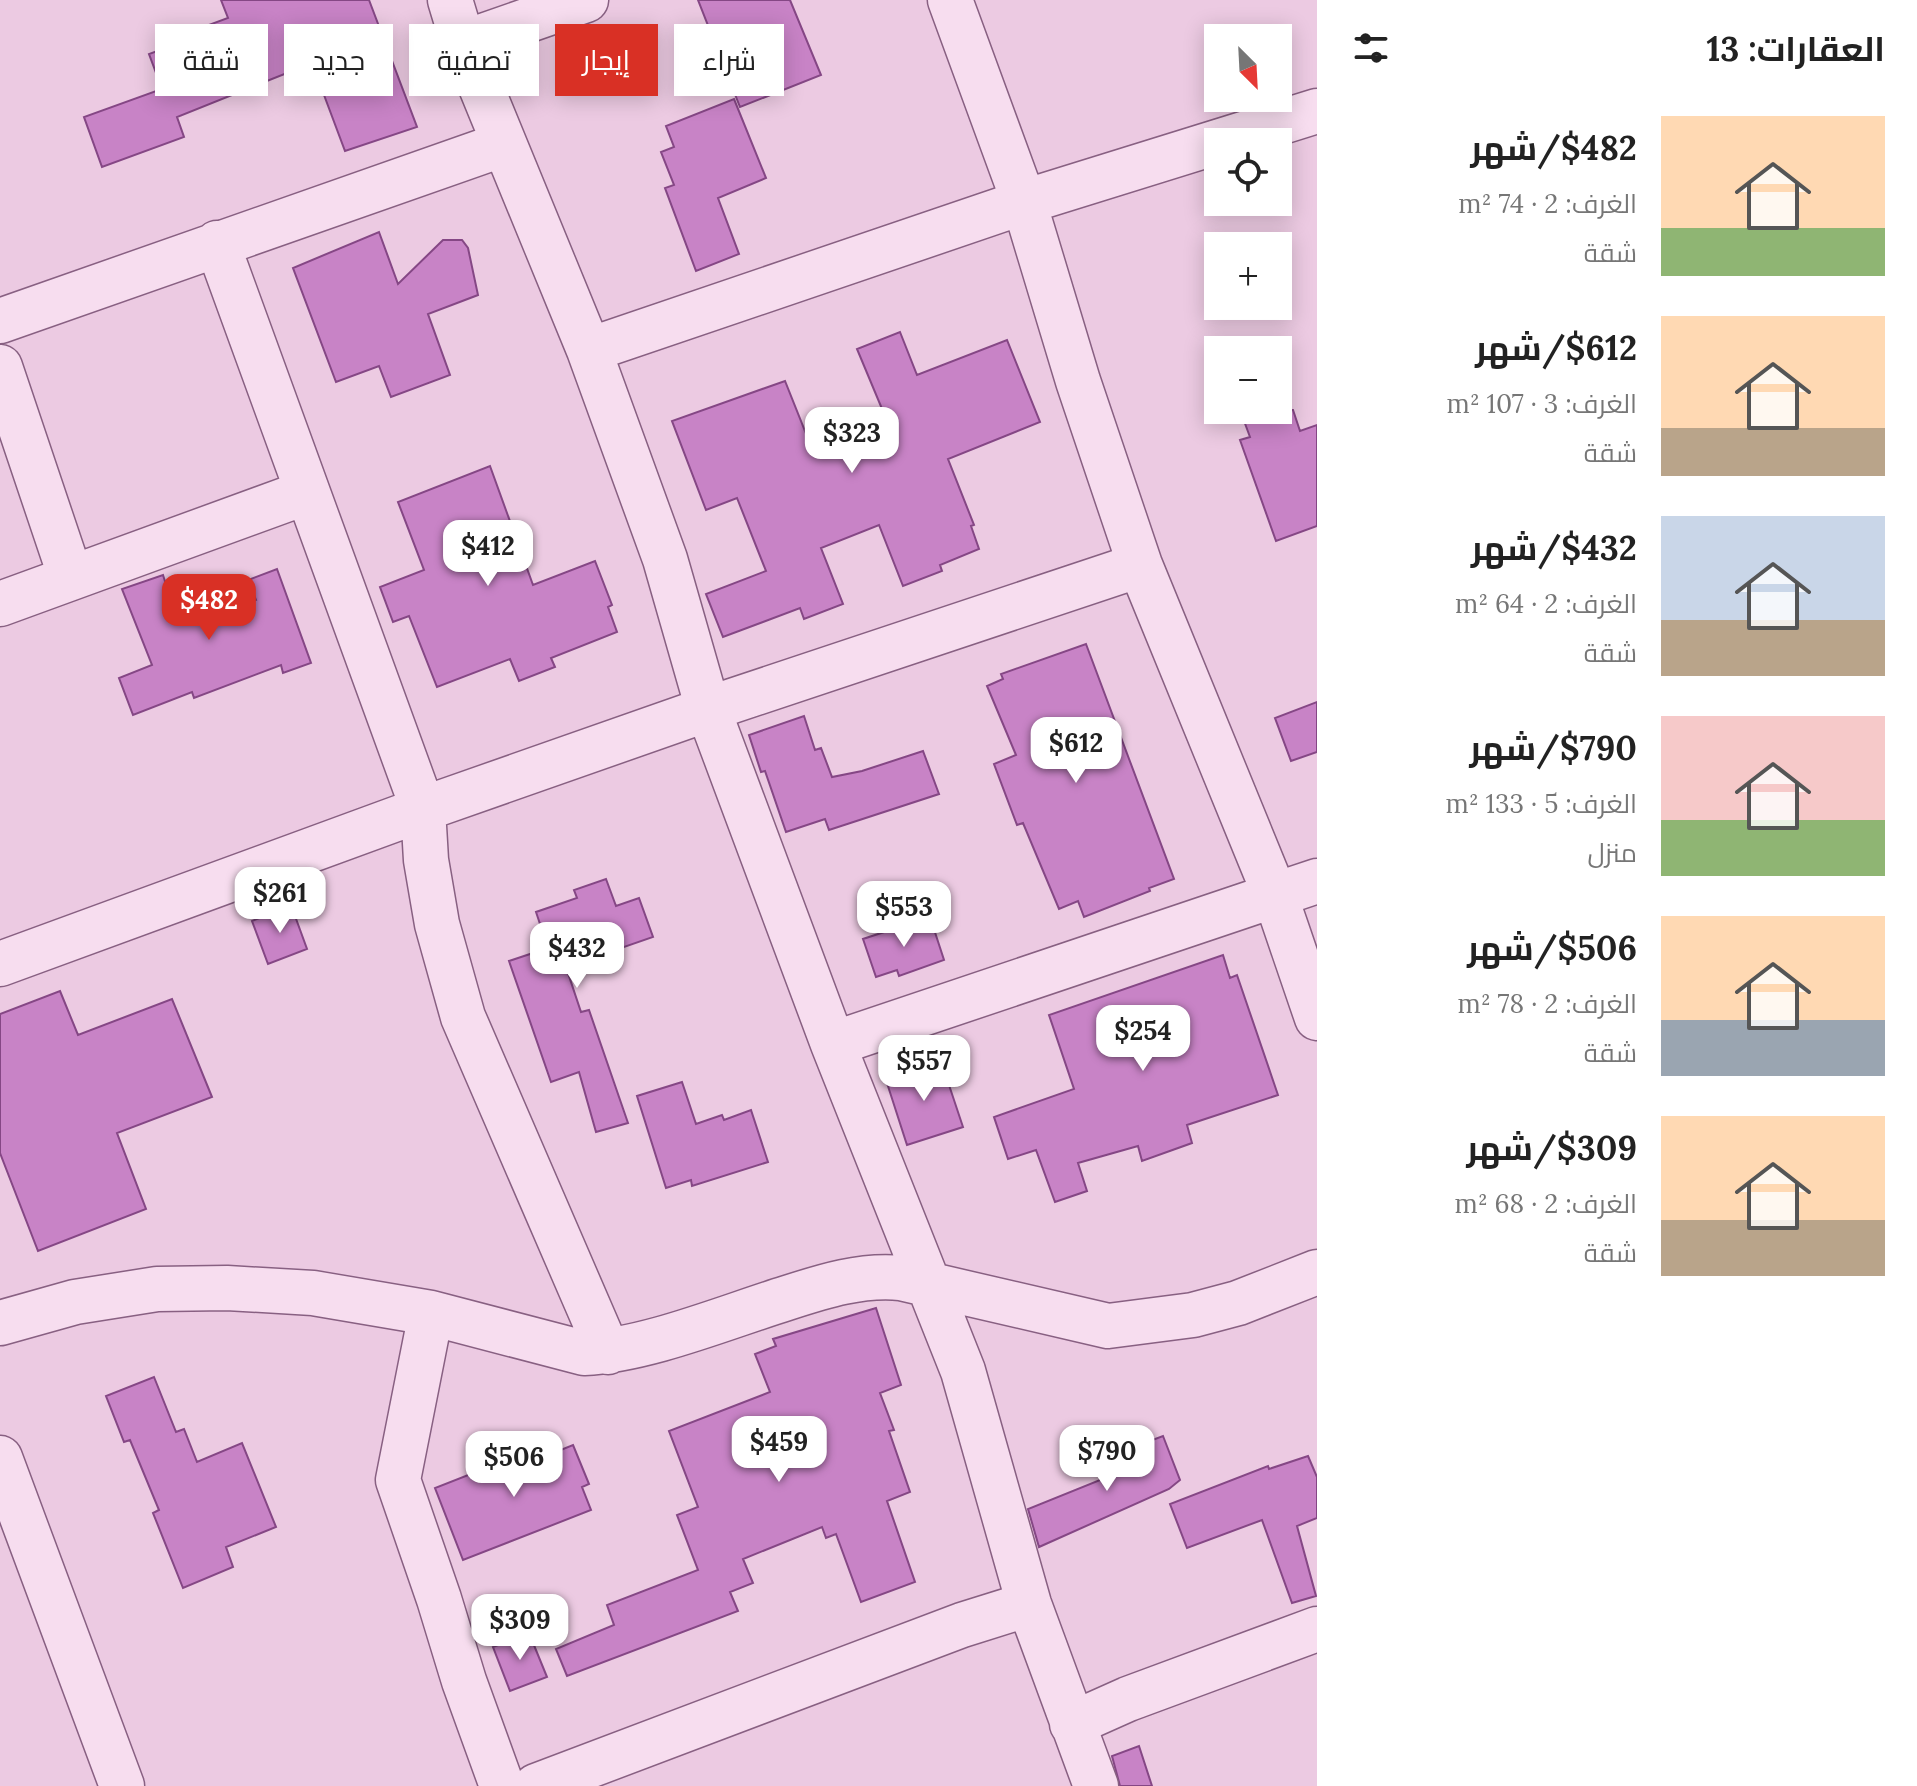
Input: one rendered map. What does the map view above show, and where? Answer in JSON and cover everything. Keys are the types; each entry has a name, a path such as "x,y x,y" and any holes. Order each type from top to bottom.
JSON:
{"street":[{"path":"450,0 457,24"},
{"path":"517,24 586,0"},
{"path":"950,0 1024,202 1078,381 1140,565 1275,895 1317,1018"},
{"path":"485,96 589,350 665,559 708,709 833,1044 963,1371 1029,1604 1096,1786"},
{"path":"589,350 1024,202 1317,111"},
{"path":"0,321 504,144"},
{"path":"217,243 423,809 426,860 437,924 463,1017 608,1352"},
{"path":"0,367 71,578"},
{"path":"0,604 307,492"},
{"path":"0,964 423,809 708,709 1140,565"},
{"path":"833,1044 1317,881"},
{"path":"0,1323 75,1302 157,1289 227,1288 313,1293 431,1313 584,1353 608,1352 857,1278 901,1278 1108,1326 1208,1311 1287,1286 1317,1272"},
{"path":"431,1313 398,1480 502,1786"},
{"path":"0,1458 122,1786"},
{"path":"536,1786 962,1625 1029,1604"},
{"path":"1072,1724 1128,1699 1317,1629"}],"building":[{"path":"221,0 369,0 378,24 284,24 284,74 268,81 268,24 212,24 228,18"},
{"path":"698,0 790,0 821,75 784,90 784,24 707,24"},
{"path":"155,52 155,70 149,54"},
{"path":"393,64 417,127 345,151 324,96 393,96"},
{"path":"155,92 155,96 230,96 177,117 184,137 102,167 84,117"},
{"path":"736,96 768,96 740,107"},
{"path":"734,99 766,178 718,198 739,254 696,271 665,188 674,185 661,152 674,147 666,126"},
{"path":"379,232 398,284 443,240 462,240 468,248 478,295 428,314 450,375 391,397 379,366 336,382 293,268"},
{"path":"900,332 917,375 1007,340 1040,422 948,459 974,525 971,526 979,549 940,565 942,571 903,586 879,525 821,548 843,604 804,619 800,608 723,637 706,594 766,571 737,498 706,510 672,421 785,381 813,444 885,416 857,349"},
{"path":"1292,410 1300,431 1317,425 1317,526 1276,541 1240,440 1250,437 1245,424 1292,424"},
{"path":"490,466 533,585 595,561 612,605 608,607 617,632 551,658 555,667 519,681 510,659 437,687 409,616 393,622 380,587 424,570 398,502"},
{"path":"277,569 311,663 283,673 281,665 194,698 192,692 133,715 119,678 152,665 122,589 163,575 170,597 185,591 197,622 256,600 248,580"},
{"path":"1086,644 1174,879 1084,917 1078,901 1059,909 1023,823 1017,825 994,764 1016,755 987,686 1003,679 1001,674"},
{"path":"1317,702 1317,752 1291,761 1275,718"},
{"path":"804,716 815,750 821,748 832,777 862,771 923,751 939,794 829,830 825,819 786,832 749,735"},
{"path":"606,879 616,906 639,898 653,937 566,967 581,1012 589,1010 628,1123 596,1132 579,1072 551,1082 509,961 548,948 536,912 577,898 574,890"},
{"path":"291,905 307,949 268,964 252,921"},
{"path":"930,917 944,960 899,976 897,970 876,977 863,939"},
{"path":"1223,955 1230,978 1237,975 1278,1095 1187,1125 1192,1143 1142,1161 1138,1146 1078,1163 1087,1191 1055,1202 1036,1150 1008,1159 994,1117 1074,1089 1049,1015"},
{"path":"60,991 78,1035 172,999 212,1097 117,1133 146,1209 38,1251 0,1153 0,1014"},
{"path":"941,1061 963,1127 907,1145 886,1080"},
{"path":"682,1082 696,1124 722,1115 724,1120 751,1110 768,1162 692,1186 691,1180 666,1188 637,1096"},
{"path":"876,1308 901,1385 880,1393 894,1430 889,1431 910,1492 887,1501 915,1582 861,1602 836,1534 826,1538 822,1527 743,1559 753,1583 730,1592 738,1611 567,1676 556,1649 614,1625 607,1605 698,1570 677,1515 698,1507 669,1431 770,1392 755,1354 776,1346 773,1339"},
{"path":"154,1377 176,1432 184,1429 197,1462 242,1443 276,1527 226,1547 233,1567 183,1588 153,1513 159,1510 130,1440 124,1442 106,1396"},
{"path":"1163,1436 1180,1480 1169,1489 1039,1547 1028,1509 1130,1468 1123,1451"},
{"path":"573,1445 589,1484 582,1487 591,1510 463,1560 435,1488 542,1446 546,1456"},
{"path":"1308,1456 1317,1477 1317,1518 1297,1526 1316,1596 1292,1603 1262,1520 1187,1548 1170,1504 1268,1466 1269,1469"},
{"path":"529,1633 547,1677 510,1691 493,1647"},
{"path":"1139,1746 1152,1786 1120,1786 1112,1756"}]}
